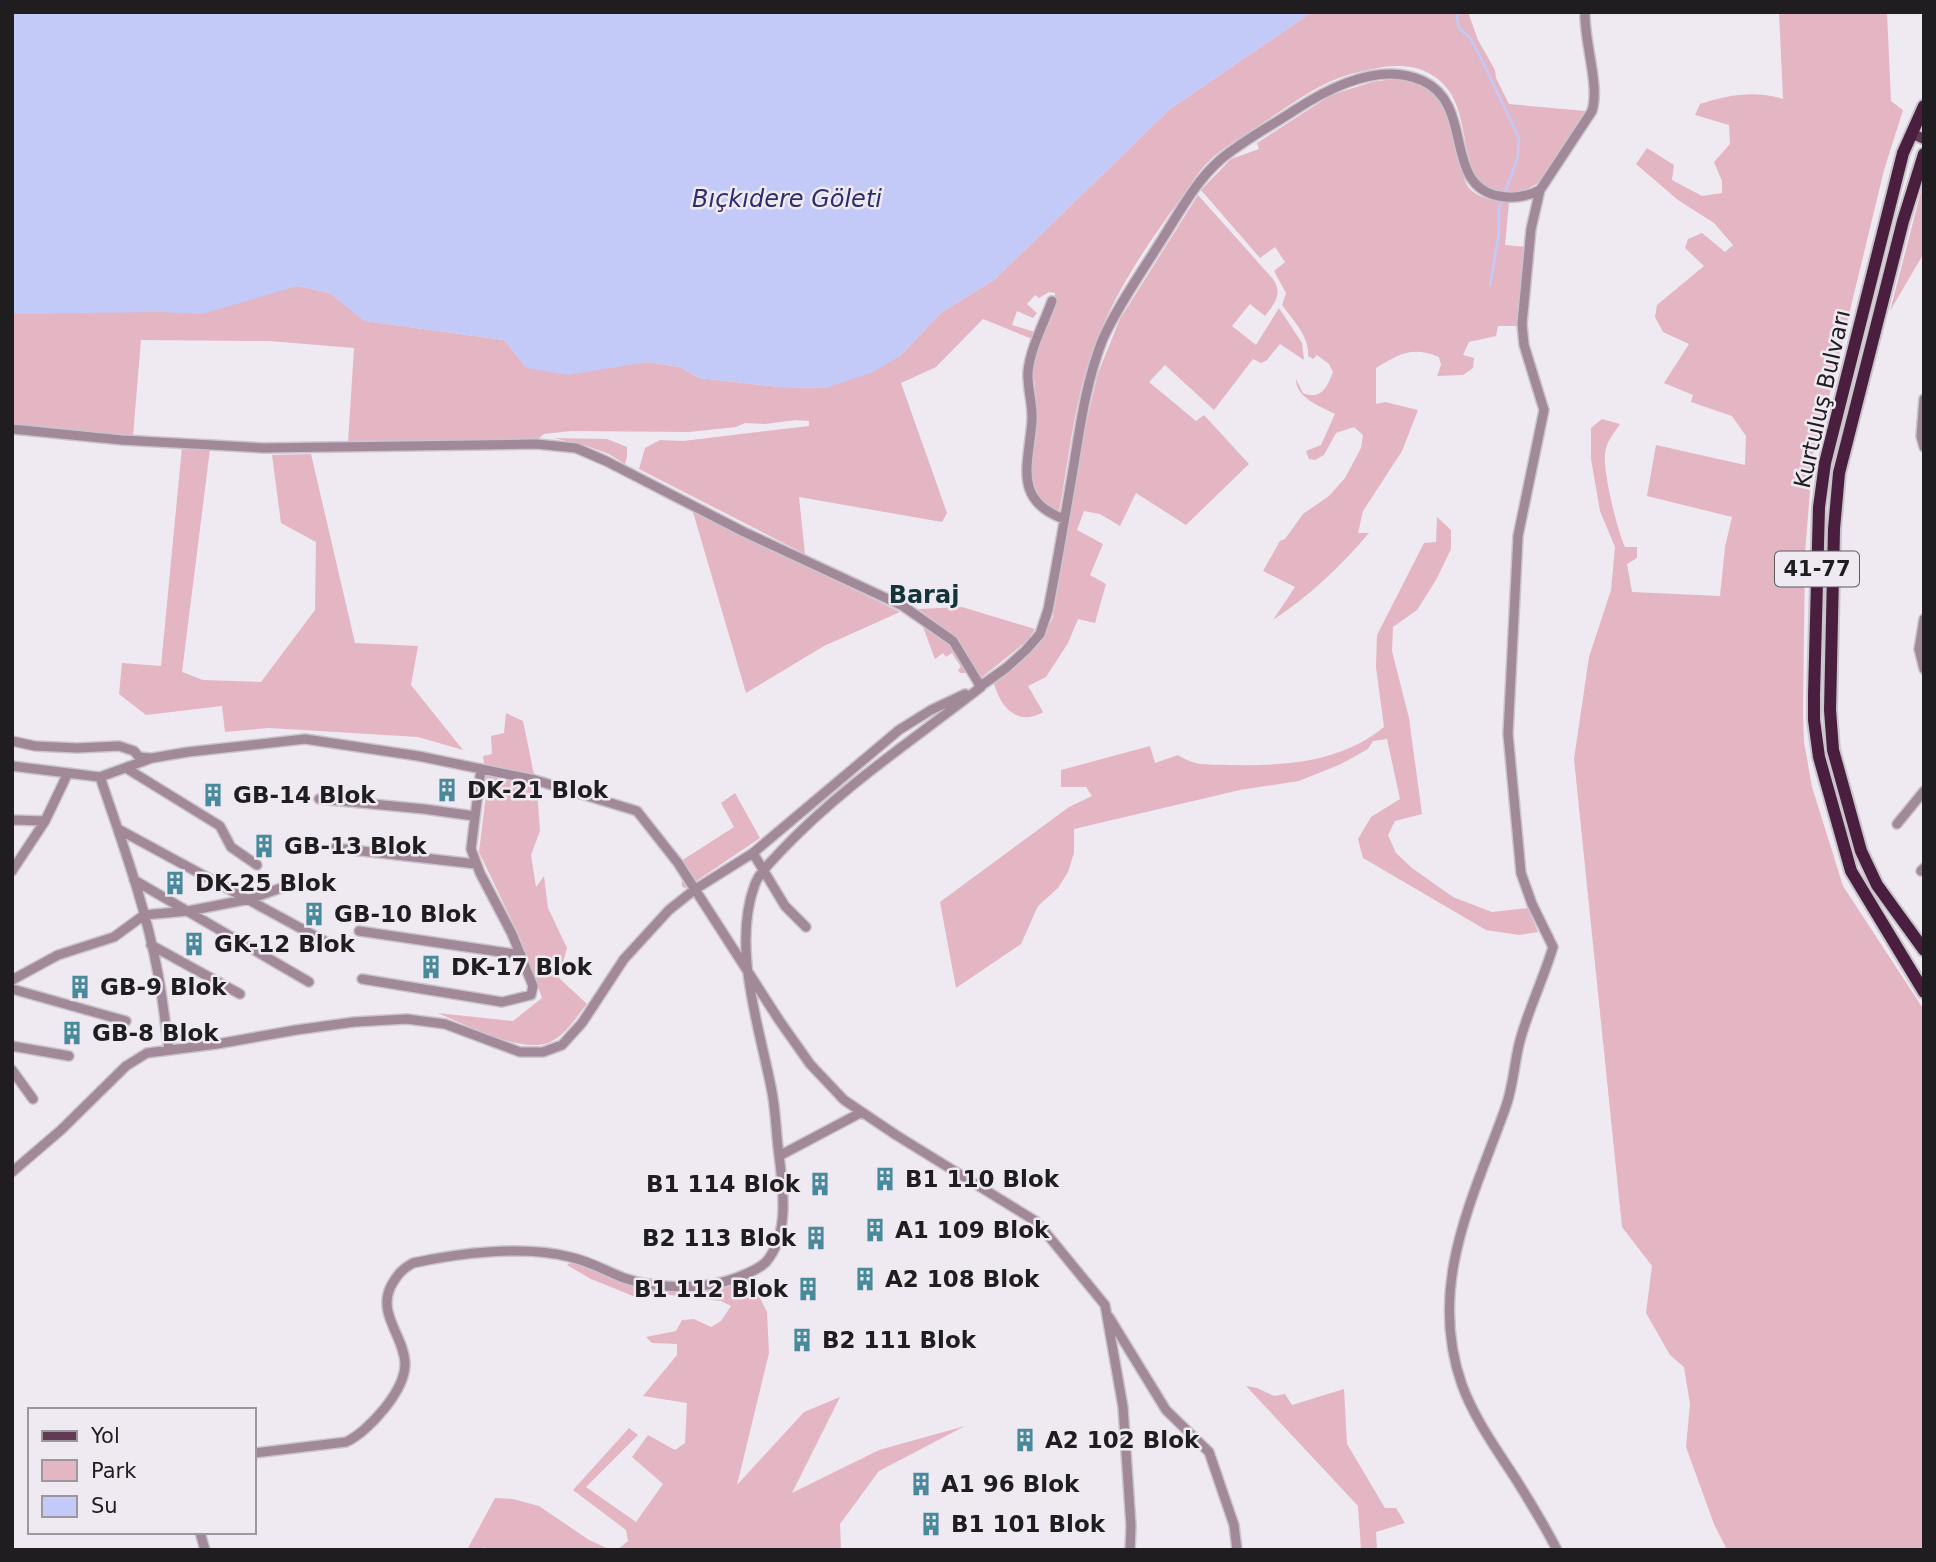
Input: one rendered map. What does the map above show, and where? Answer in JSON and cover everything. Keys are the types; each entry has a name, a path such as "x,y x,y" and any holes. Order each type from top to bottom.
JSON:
{"highway":[{"name":"Kurtuluş Bulvarı","path":"1922,114 1911,133 1888,207 1821,484 1814,720 1819,757 1852,871 1924,992"},
{"name":"Kurtuluş Bulvarı","path":"1924,154 1903,221 1839,473 1834,529 1830,710 1833,750 1861,850 1877,885 1924,950"}],"main road":[{"path":"1911,133 1924,139"}],"street":[{"path":"1557,1550 1471,1406 1455,1363 1450,1320 1453,1264 1458,1239 1468,1205 1507,1105 1521,1037 1553,947 1532,904 1521,873 1508,734 1518,536 1544,410 1524,345 1522,324 1531,229 1539,190 1581,131 1594,105 1585,12"},
{"path":"256,1453 346,1443 375,1420 396,1389 406,1365 404,1353 387,1313 389,1290 402,1269 413,1263 524,1252 571,1257 624,1278 656,1286 677,1287 730,1281 765,1264 773,1251 784,1206 784,1185 773,1094 756,1019 749,972 747,918 755,883 764,869 792,839 832,803 1006,668 1040,634 1048,610 1083,404 1102,340 1140,274 1210,170 1228,154 1329,89 1365,78 1400,74 1425,81 1446,101 1454,119 1467,172 1475,186 1490,195 1508,198 1522,197 1539,190"},
{"path":"1052,301 1028,368 1032,416 1026,470 1028,486 1040,507 1064,519"},
{"path":"1924,399 1921,436 1924,447"},
{"path":"12,429 122,440 263,448 536,444 576,448 744,532 903,606 953,641 981,687"},
{"path":"1924,619 1919,654 1924,669"},
{"path":"12,1172 61,1130 126,1066 147,1053 342,1024 407,1020 445,1024 520,1052 553,1049 569,1039 636,945 669,910 694,890 753,853 899,730 931,710 981,687"},
{"path":"12,766 100,777 152,758 305,739 418,756 535,780 637,811 678,863 810,1064 844,1100 1037,1222 1105,1305 1123,1408 1131,1526 1130,1550"},
{"path":"12,741 49,747 119,746 134,751 139,757 152,758"},
{"path":"126,768 220,827 231,848 257,864"},
{"path":"362,979 502,1002 531,995 533,986 521,955 471,849 481,769"},
{"path":"12,871 17,857 45,821 68,773"},
{"path":"100,777 134,880 159,974 169,1049"},
{"path":"1897,824 1924,791"},
{"path":"319,799 474,816"},
{"path":"12,820 45,821"},
{"path":"118,828 328,943"},
{"path":"335,848 476,864"},
{"path":"753,853 785,906 806,927"},
{"path":"134,880 310,982"},
{"path":"12,980 58,955 114,937 144,915 188,911 250,899 281,888"},
{"path":"359,931 521,955"},
{"path":"151,945 240,994"},
{"path":"12,989 125,1021"},
{"path":"12,1046 69,1056"},
{"path":"12,1070 33,1099"},
{"path":"779,1156 862,1112"},
{"path":"1106,1313 1166,1410 1209,1452 1234,1525 1237,1550"}],"green space":[{"path":"12,12 298,286 330,293 365,321 504,340 527,368 592,370 648,362 680,367 699,378 780,387 826,388 900,356 942,312 994,280 1170,109 1312,12 1468,12 1478,40 1495,70 1496,78 1509,104 1585,111 1539,182 1523,190 1504,193 1480,182 1470,161 1461,120 1452,95 1444,84 1423,70 1404,66 1384,67 1331,81 1309,93 1228,146 1207,163 1126,281 1104,323 1087,367 1074,421 1059,512 1045,505 1036,494 1030,467 1036,407 1034,364 1055,302 1055,293 1049,292 1039,298 1035,295 1027,304 1037,313 1033,318 1017,311 1012,325 1035,332 1032,339 983,319 936,367 901,383 947,513 942,522 799,497 805,554 639,469 645,448 660,440 683,441 809,426 809,421 745,423 736,427 689,432 571,431 544,434 538,439 348,443 354,348 269,341 141,340 133,436 12,426"},
{"path":"1779,12 1887,12 1891,101 1903,110 1884,170 1813,454 1805,553 1803,712 1804,742 1812,787 1843,886 1924,1010 1924,1550 1727,1550 1714,1524 1686,1447 1690,1404 1684,1367 1670,1355 1646,1313 1652,1266 1622,1227 1574,759 1589,657 1611,590 1615,547 1600,511 1591,459 1591,428 1602,419 1620,424 1607,446 1605,462 1611,501 1625,547 1637,547 1637,558 1627,564 1632,592 1720,596 1725,547 1732,517 1647,496 1656,445 1745,465 1746,436 1732,416 1691,402 1693,395 1664,383 1689,344 1663,332 1655,317 1657,305 1704,266 1685,248 1688,239 1702,233 1725,252 1733,245 1714,223 1678,200 1636,164 1647,148 1674,165 1672,180 1702,196 1722,193 1722,181 1714,162 1730,144 1729,125 1695,115 1700,104 1731,96 1752,94 1783,99"},
{"path":"1394,79 1414,82 1428,88 1438,97 1445,108 1468,186 1482,197 1509,203 1505,245 1526,247 1517,326 1498,326 1496,336 1469,342 1463,355 1474,358 1473,368 1463,375 1437,376 1441,365 1439,357 1421,352 1399,355 1376,368 1376,404 1385,402 1418,410 1402,451 1363,511 1358,533 1369,533 1324,580 1273,620 1295,587 1263,571 1280,541 1285,539 1303,514 1329,496 1345,478 1361,448 1363,435 1354,427 1336,433 1324,455 1315,460 1309,459 1306,451 1321,445 1335,414 1304,396 1296,379 1303,393 1314,395 1326,388 1333,372 1329,364 1317,355 1313,359 1308,356 1304,335 1282,305 1286,293 1274,271 1285,262 1275,247 1260,258 1201,190 1231,159 1259,149 1257,143 1331,95 1372,82"},
{"path":"1924,180 1924,253 1890,311"},
{"path":"1198,195 1276,284 1275,303 1265,316 1250,304 1232,326 1256,345 1279,308 1302,343 1304,360 1280,344 1267,360 1261,363 1253,359 1214,410 1165,365 1149,382 1196,421 1204,415 1249,464 1186,525 1136,493 1120,526 1100,514 1084,511 1077,530 1103,544 1090,575 1106,584 1095,623 1078,619 1068,643 1046,677 1028,686 1043,712 1034,716 1019,716 1006,707 994,683 1035,645 1053,617 1083,437 1098,373 1120,319"},
{"path":"554,438 607,439 627,447 625,464 609,454"},
{"path":"182,447 210,449 182,672 203,680 261,682 315,610 316,542 281,523 272,455 311,454 355,643 418,646 411,685 463,750 418,737 269,728 225,732 222,706 146,715 119,694 122,663 161,666"},
{"path":"693,512 900,612 824,646 746,693"},
{"path":"1437,517 1451,530 1451,549 1417,610 1393,627 1392,651 1409,718 1422,814 1395,821 1388,835 1396,853 1453,897 1492,912 1528,908 1538,932 1519,935 1486,930 1363,858 1358,839 1371,817 1400,799 1387,739 1373,741 1368,749 1341,764 1299,781 1240,790 1074,829 1074,853 1068,872 1058,888 1038,906 1021,944 956,988 940,902 1069,807 1092,796 1086,787 1061,787 1061,770 1150,746 1155,763 1178,755 1209,765 1291,763 1311,760 1349,748 1384,727 1376,667 1377,635 1424,543 1436,542"},
{"path":"962,607 1035,629 1027,641 981,678 955,639 918,609"},
{"path":"923,627 956,652 966,673 960,673 958,670 961,667 952,653 946,657 943,653 935,659"},
{"path":"506,713 523,721 537,789 540,831 531,855 536,887 544,876 548,908 567,948 559,978 587,1004 561,1035 538,1045 509,1041 437,1013 513,1021 542,998 521,940 479,852 487,786 483,756 492,754 491,736 504,733"},
{"path":"735,793 760,838 686,888 682,887 681,861 734,827 721,803"},
{"path":"572,1262 638,1287 690,1291 722,1289 750,1278 767,1312 769,1353 737,1485 804,1412 840,1397 792,1493 879,1450 965,1426 879,1471 840,1524 841,1550 617,1550 628,1541 626,1530 573,1490 629,1428 638,1435 586,1487 636,1522 663,1484 632,1457 648,1435 675,1450 685,1443 687,1403 643,1396 677,1355 677,1344 652,1343 646,1337 676,1331 682,1320 694,1319 711,1327 721,1321 731,1306 721,1301 653,1293 633,1296 591,1279 567,1265"},
{"path":"1246,1386 1274,1396 1285,1394 1292,1405 1344,1389 1347,1444 1385,1508 1396,1508 1405,1523 1376,1532 1377,1550 1361,1550 1358,1506"},
{"path":"495,1498 513,1499 539,1506 589,1540 611,1550 489,1550 484,1547 481,1550 467,1550"}],"water":[{"name":"Bıçkıdere Göleti","path":"12,12 1312,12 1170,109 994,280 942,312 900,356 873,372 826,388 780,387 699,378 680,367 648,362 568,375 527,368 504,340 364,321 330,293 298,286 202,314 12,314"}],"waterway":[{"path":"1459,12 1459,28 1470,38 1479,54 1519,138 1518,156 1505,193"},
{"path":"1490,285 1499,233 1499,209 1503,199"}],"place":[{"name":"DK-21 Blok","path":"447,790"},
{"name":"GB-14 Blok","path":"213,795"},
{"name":"GB-13 Blok","path":"264,846"},
{"name":"DK-25 Blok","path":"175,883"},
{"name":"GB-10 Blok","path":"314,914"},
{"name":"GK-12 Blok","path":"194,944"},
{"name":"DK-17 Blok","path":"431,967"},
{"name":"GB-9 Blok","path":"80,987"},
{"name":"GB-8 Blok","path":"72,1033"},
{"name":"B1 110 Blok","path":"885,1179"},
{"name":"B1 114 Blok","path":"820,1184"},
{"name":"A1 109 Blok","path":"875,1230"},
{"name":"B2 113 Blok","path":"816,1238"},
{"name":"A2 108 Blok","path":"865,1279"},
{"name":"B1 112 Blok","path":"808,1289"},
{"name":"B2 111 Blok","path":"802,1340"},
{"name":"A2 102 Blok","path":"1025,1440"},
{"name":"A1 96 Blok","path":"921,1484"},
{"name":"B1 101 Blok","path":"931,1524"}],"district":[{"name":"Baraj","path":"924,595"}]}
